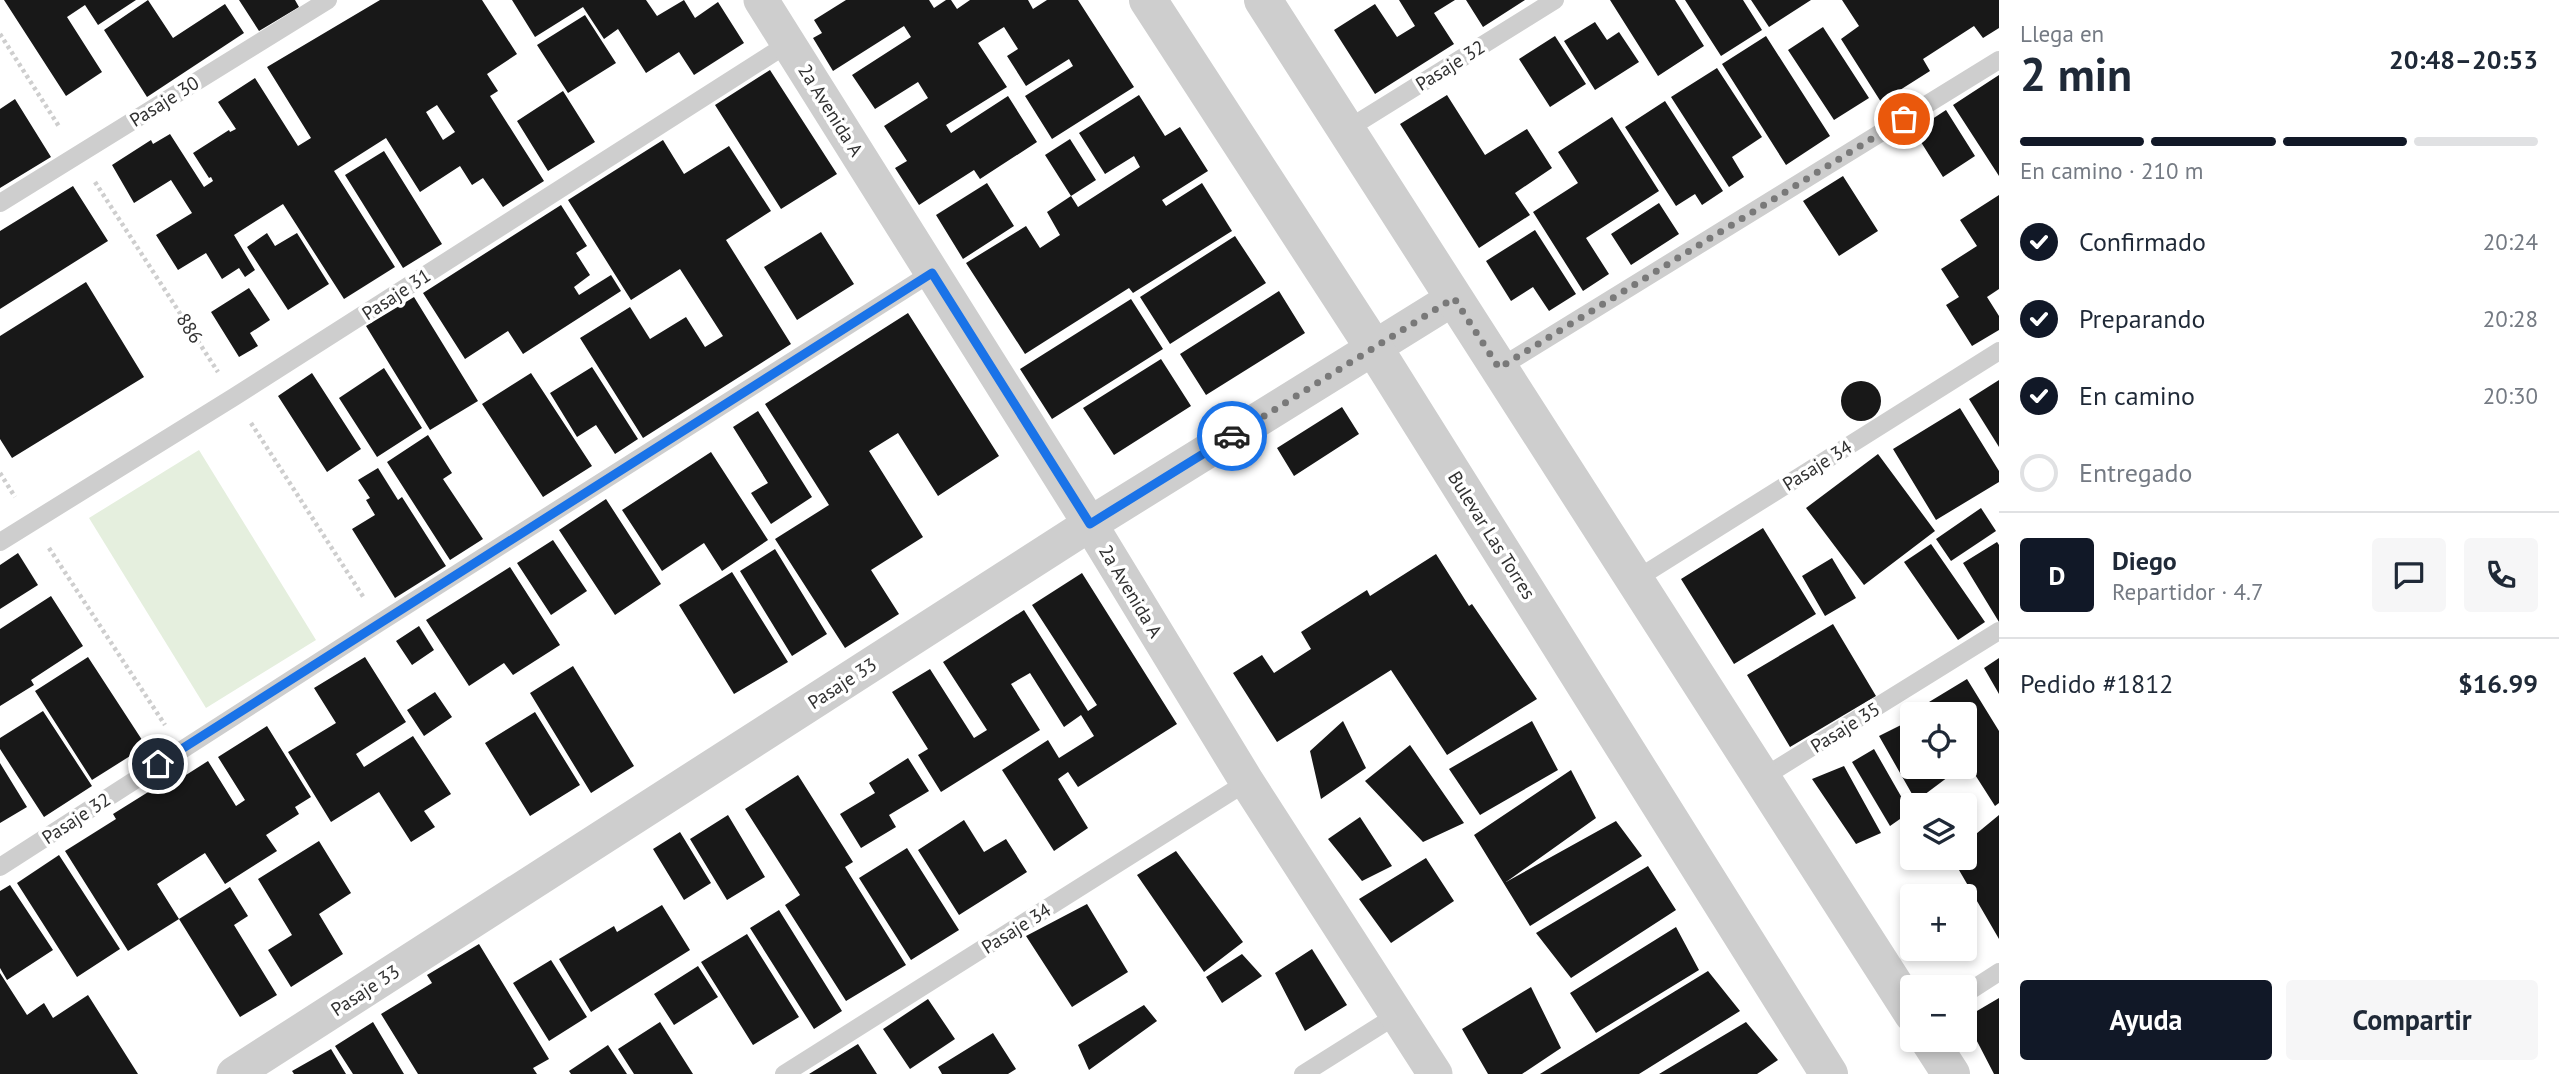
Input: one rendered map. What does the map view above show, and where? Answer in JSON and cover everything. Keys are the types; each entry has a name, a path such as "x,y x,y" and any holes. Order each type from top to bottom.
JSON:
{"street":[{"name":"2a Avenida A","path":"761,0 1090,524 1247,782 1435,1074"},
{"name":"Bulevar Las Torres","path":"1148,0 1374,348 1829,1074"},
{"path":"1263,0 1900,994"},
{"name":"Pasaje 33","path":"234,1074 1090,524 1454,298"},
{"path":"1937,1052 1951,1074"}],"lane":[{"name":"Pasaje 30","path":"0,203 328,0"},
{"name":"Pasaje 32","path":"1346,130 1555,0"},
{"name":"Pasaje 31","path":"0,542 234,397 789,43"},
{"path":"1499,368 1999,60"},
{"name":"Pasaje 32","path":"0,867 180,749 932,273"},
{"name":"Pasaje 34","path":"1635,580 1999,351"},
{"name":"Pasaje 35","path":"1762,778 1999,631"},
{"name":"Pasaje 34","path":"785,1074 1247,782"},
{"path":"1977,986 1999,972"},
{"path":"1303,1074 1397,1015"}],"path":[{"name":"886","path":"0,34 379,623"},
{"path":"0,474 180,749"}],"green space":[{"path":"199,450 316,640 206,708 89,518"}],"building":[{"path":"4,0 136,0 98,25 85,5 67,17 102,72 66,96"},
{"path":"148,0 173,38 225,4 244,33 147,97 104,30"},
{"path":"239,0 295,0 299,7 259,31"},
{"path":"380,0 482,0 517,54 487,74 498,91 490,96 544,181 503,207 483,178 472,185 460,166 420,192 386,138 334,171 395,267 344,299 283,204 234,235 255,270 245,277 239,268 222,279 206,253 178,270 156,235 192,213 171,180 134,203 112,165 151,140 153,144 170,134 204,187 213,181 193,153 229,130 230,132 236,129 218,102 255,78 298,146 311,138 267,67","holes":["437,105 455,132 443,140 426,112"]},
{"path":"512,0 646,0 657,16 684,0 695,18 718,2 744,43 694,75 679,52 646,73 618,29 604,39 583,7 535,37"},
{"path":"846,0 929,0 934,8 946,0 951,0 957,9 970,0 1028,0 1033,9 1047,0 1078,0 1134,87 1052,139 1025,96 1073,66 1069,59 1026,86 1007,56 1018,49 1004,27 978,43 1007,87 946,125 951,133 1008,96 1037,142 980,179 974,170 919,205 895,168 907,161 884,126 928,98 918,82 875,109 852,75 911,37 904,26 833,71 813,38 822,33 814,20"},
{"path":"1399,0 1455,0 1434,13 1454,44 1375,94 1334,30 1375,4 1397,37 1415,26"},
{"path":"1466,0 1525,0 1483,27"},
{"path":"1610,0 1675,0 1704,46 1658,76"},
{"path":"1685,0 1743,0 1762,30 1721,56"},
{"path":"1751,0 1811,0 1769,27"},
{"path":"1842,0 1999,0 1999,28 1983,38 1974,26 1923,59 1930,71 1881,102 1841,39 1859,26"},
{"path":"585,15 616,63 568,93 537,45"},
{"path":"1595,22 1607,40 1619,32 1639,62 1595,90 1564,41"},
{"path":"1823,27 1869,98 1834,120 1788,50"},
{"path":"1555,36 1586,84 1550,107 1519,59"},
{"path":"1766,36 1830,136 1786,165 1722,64"},
{"path":"1717,68 1762,137 1732,157 1744,177 1729,187 1671,97"},
{"path":"770,70 837,174 781,209 715,105"},
{"path":"1999,75 1999,176 1953,105"},
{"path":"563,91 595,142 548,171 517,121"},
{"path":"1139,95 1165,136 1180,127 1208,171 1162,200 1166,206 1202,183 1232,231 1133,293 1129,288 1025,354 966,263 1026,226 1040,248 1060,235 1047,212 1071,196 1078,207 1140,167 1134,156 1105,174 1079,133"},
{"path":"1447,95 1485,155 1527,129 1552,168 1515,193 1530,215 1479,248 1400,124"},
{"path":"15,99 51,157 0,188 0,109"},
{"path":"1665,101 1723,191 1702,205 1695,194 1676,206 1625,127"},
{"path":"1946,110 1975,156 1943,177 1914,131"},
{"path":"1612,117 1659,191 1586,238 1609,274 1583,291 1533,212 1578,183 1558,152"},
{"path":"1070,139 1096,180 1071,196 1045,155"},
{"path":"663,140 684,174 729,146 771,211 726,240 791,344 643,438 580,338 630,307 650,339 686,317 705,347 723,336 680,269 631,300 568,200"},
{"path":"384,151 442,244 403,268 345,175"},
{"path":"1843,176 1878,231 1839,256 1803,201"},
{"path":"987,183 1014,226 963,259 936,215"},
{"path":"73,186 108,241 0,309 0,231"},
{"path":"1999,195 1999,289 1987,297 1999,316 1999,330 1972,346 1946,305 1959,297 1941,269 1977,246 1960,220"},
{"path":"1659,203 1679,234 1631,265 1611,234"},
{"path":"561,205 587,246 576,253 590,275 574,287 579,295 611,275 621,291 523,354 508,331 465,359 423,293"},
{"path":"1535,230 1576,294 1549,311 1533,287 1511,301 1486,261"},
{"path":"821,232 854,284 797,320 764,267"},
{"path":"267,233 275,246 297,233 329,284 288,310 247,247"},
{"path":"1235,236 1266,283 1170,344 1140,297"},
{"path":"86,282 144,377 12,458 0,439 0,336"},
{"path":"249,288 270,320 250,333 258,346 239,357 211,312"},
{"path":"1279,291 1305,333 1206,395 1180,354"},
{"path":"414,297 478,401 430,430 366,326"},
{"path":"1131,299 1163,349 1052,419 1020,369"},
{"path":"908,313 999,456 938,496 898,433 869,451 923,537 871,570 899,614 845,648 775,539 829,505 765,404"},
{"path":"1161,359 1191,406 1114,455 1083,408"},
{"path":"592,367 638,439 615,454 596,425 577,437 550,393"},
{"path":"384,368 422,428 377,457 339,398"},
{"path":"312,373 361,449 327,472 278,396"},
{"path":"531,373 592,466 543,497 482,404"},
{"path":"1999,380 1999,447 1969,399"},
{"path":"1861,381 1869,382 1875,387 1880,393 1880,409 1875,415 1869,420 1861,421 1853,420 1847,415 1842,409 1841,401 1842,393 1847,387 1853,382"},
{"path":"1342,407 1359,434 1294,476 1277,448"},
{"path":"1960,408 1999,471 1999,482 1936,520 1893,449"},
{"path":"758,411 812,497 771,524 751,493 768,483 733,427"},
{"path":"428,435 452,473 443,479 483,539 450,560 387,462"},
{"path":"711,452 768,540 722,571 704,543 662,571 622,510"},
{"path":"1878,454 1935,531 1864,585 1806,508"},
{"path":"378,468 398,500 402,497 446,566 395,598 352,529 375,515 366,500 370,498 358,480"},
{"path":"606,499 661,584 615,615 559,530"},
{"path":"1981,508 1996,531 1951,561 1936,539"},
{"path":"1763,528 1816,614 1734,664 1681,579"},
{"path":"553,540 587,591 551,615 517,563"},
{"path":"1997,542 1999,545 1999,622 1963,563"},
{"path":"1931,544 1985,622 1958,640 1904,562"},
{"path":"775,549 827,634 792,656 740,571"},
{"path":"18,553 38,585 0,609 0,565"},
{"path":"1436,554 1469,606 1472,604 1537,699 1447,755 1391,670 1277,742 1233,673 1262,655 1274,673 1311,649 1301,632 1367,590 1370,596"},
{"path":"1832,558 1856,598 1825,616 1802,576"},
{"path":"510,567 560,645 513,675 504,663 469,686 426,620"},
{"path":"732,572 788,662 734,694 679,605"},
{"path":"1082,573 1177,724 1078,787 1068,772 1058,779 1088,828 1054,851 1002,770 1048,740 1059,758 1094,736 1081,715 1064,727 1030,673 1011,684 1040,730 941,792 918,755 928,749 892,692 930,669 974,738 987,730 943,662 1024,610 1088,711 1097,705 1032,605"},
{"path":"51,596 83,646 31,680 34,685 0,706 0,629"},
{"path":"1833,624 1876,696 1790,747 1747,675"},
{"path":"419,626 434,650 412,665 396,641"},
{"path":"88,657 146,746 92,780 35,691"},
{"path":"365,657 406,722 356,754 364,767 413,736 451,794 424,811 435,827 411,842 379,792 331,822 288,752 336,723 314,688"},
{"path":"1999,658 1999,694 1984,668"},
{"path":"573,666 634,766 591,793 530,693"},
{"path":"1967,679 1999,731 1999,803 1995,806 1977,778 1977,702 1929,702"},
{"path":"435,692 452,717 424,736 407,710"},
{"path":"43,711 92,786 44,817 0,749 0,738"},
{"path":"535,712 580,785 530,816 485,743"},
{"path":"1343,721 1366,768 1321,799 1310,751"},
{"path":"1532,721 1558,770 1480,815 1449,769"},
{"path":"267,726 311,797 295,807 299,814 266,835 277,851 225,884 205,853 157,884 179,919 128,951 65,851 116,819 113,814 161,784 164,789 208,761 236,806 245,800 218,757"},
{"path":"1900,726 1900,773 1879,736"},
{"path":"1410,745 1464,823 1423,842 1365,781"},
{"path":"1874,749 1900,794 1900,819 1890,826 1852,762"},
{"path":"908,758 929,791 889,815 896,827 861,848 840,814 875,793 869,783"},
{"path":"0,763 27,807 0,823"},
{"path":"1844,766 1881,833 1856,844 1812,779"},
{"path":"1571,770 1596,818 1506,882 1616,821 1642,856 1530,926 1474,835"},
{"path":"798,775 853,862 845,867 906,965 846,1001 785,905 800,895 745,809"},
{"path":"1903,779 1945,779 1927,793 1911,793"},
{"path":"728,815 765,877 727,900 690,839"},
{"path":"1999,815 1999,939 1977,901 1977,884 1967,884 1959,870 1977,870 1977,833"},
{"path":"1360,817 1392,866 1362,881 1328,839"},
{"path":"964,820 984,852 1006,839 1027,872 959,915 918,850"},
{"path":"680,832 711,883 684,900 653,849"},
{"path":"319,841 351,893 319,914 343,954 291,987 268,950 292,935 258,879"},
{"path":"907,848 959,930 911,960 859,878"},
{"path":"1176,851 1243,942 1204,972 1137,875"},
{"path":"59,855 120,949 77,977 17,883"},
{"path":"1426,858 1454,901 1391,943 1359,899"},
{"path":"1648,866 1676,910 1571,978 1536,933"},
{"path":"10,885 53,950 7,980 0,968 0,891"},
{"path":"230,887 248,916 234,925 277,995 240,1017 179,919"},
{"path":"1087,904 1128,972 1072,1007 1026,936"},
{"path":"662,905 690,950 591,1012 559,959 614,926 617,932"},
{"path":"779,910 842,1011 814,1029 750,928"},
{"path":"1676,927 1699,970 1596,1033 1570,993"},
{"path":"747,934 799,1017 753,1045 701,962"},
{"path":"479,944 549,1059 533,1068 537,1074 418,1074 381,1014 432,983 427,975"},
{"path":"1312,949 1347,1005 1305,1031 1275,973"},
{"path":"1242,954 1262,976 1222,1003 1206,977"},
{"path":"551,960 587,1017 549,1041 513,983"},
{"path":"698,966 718,997 674,1025 654,994"},
{"path":"1708,971 1740,1011 1639,1074 1540,1074"},
{"path":"0,973 27,1015 44,1003 53,1018 88,995 138,1074 0,1074"},
{"path":"1531,987 1561,1048 1522,1074 1488,1074 1462,1029"},
{"path":"1999,998 1999,1074 1994,1074 1977,1041 1977,1011"},
{"path":"928,999 955,1039 910,1069 883,1029"},
{"path":"1144,1005 1157,1021 1089,1070 1078,1045"},
{"path":"373,1022 404,1074 353,1074 335,1046"},
{"path":"660,1022 693,1074 634,1074 618,1049"},
{"path":"1746,1022 1778,1060 1757,1074 1659,1074"},
{"path":"993,1033 1016,1069 1008,1074 942,1074 938,1067"},
{"path":"858,1044 877,1074 809,1074"},
{"path":"608,1045 627,1074 571,1074 569,1071"},
{"path":"331,1049 346,1074 294,1074 292,1071"}],"way so far":[{"path":"1232,436 1454,298 1499,368 1904,119"}],"route":[{"path":"158,764 932,273 1090,524 1232,436"}]}
